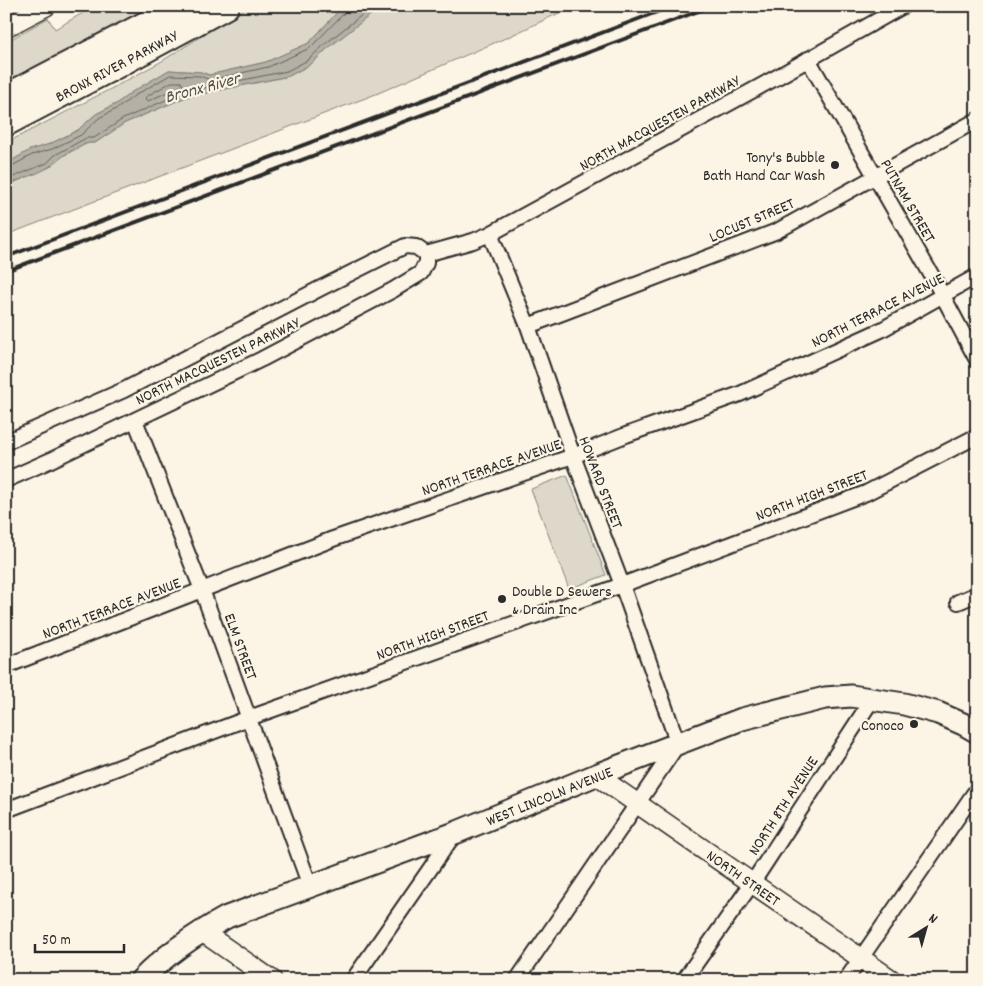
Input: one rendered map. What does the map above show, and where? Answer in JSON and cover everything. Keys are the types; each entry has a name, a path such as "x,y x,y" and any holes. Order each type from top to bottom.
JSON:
{"highway":[{"name":"BRONX RIVER PARKWAY","path":"6,97 180,6"},
{"name":"BRONX RIVER PARKWAY","path":"6,122 127,60 226,6"}],"main road":[{"name":"WEST LINCOLN AVENUE","path":"141,980 186,941 227,917 455,833 596,775 742,719 825,698 851,696 904,704 938,713 977,732"}],"street":[{"name":"NORTH MACQUESTEN PARKWAY","path":"426,254 473,241 490,234 903,6"},
{"path":"6,27 36,8"},
{"name":"PUTNAM STREET","path":"808,59 943,296 977,360"},
{"name":"LOCUST STREET","path":"528,326 776,231 977,120"},
{"name":"HOWARD STREET","path":"490,234 528,326 573,456 622,585 678,744"},
{"name":"NORTH MACQUESTEN PARKWAY","path":"6,442 124,390 405,246 416,247 426,254"},
{"name":"NORTH MACQUESTEN PARKWAY","path":"6,480 262,360 393,290 421,273 426,263 426,254"},
{"name":"NORTH TERRACE AVENUE","path":"6,666 333,539 573,456 740,394 882,330 977,276"},
{"name":"ELM STREET","path":"135,420 202,590 310,886"},
{"name":"NORTH HIGH STREET","path":"6,810 249,718 622,585 866,493 977,436"},
{"path":"958,602 977,594"},
{"name":"NORTH 8TH AVENUE","path":"684,980 753,882 873,698"},
{"path":"517,980 678,744"},
{"name":"NORTH STREET","path":"596,775 892,980"},
{"path":"846,980 977,789"},
{"path":"353,980 455,833"},
{"path":"201,931 272,980"}],"shaded area":[{"path":"95,6 157,6 6,84 6,42 48,18 55,29"},
{"path":"249,6 343,6 309,43 266,62 209,75 201,72 169,70 116,104 96,114 78,130 50,144 30,150 6,164 6,143 162,61"},
{"path":"381,6 574,6 508,37 376,94 6,235 6,186 50,167 57,159 88,143 95,143 125,123 186,97 289,76 311,64"},
{"path":"567,475 606,575 569,589 531,489"}],"water":[{"name":"Bronx River","path":"343,6 382,6 328,48 311,64 289,76 186,97 125,123 95,143 77,147 45,169 6,186 6,164 30,150 50,144 78,130 96,114 116,104 169,70 201,72 209,75 266,62 309,43"}],"railway":[{"path":"6,257 673,6"},
{"path":"6,271 712,6"}],"place":[{"name":"Tony's Bubble Bath Hand Car Wash","path":"835,165"},
{"name":"Double D Sewers & Drain Inc","path":"502,599"},
{"name":"Conoco","path":"914,724"}]}
